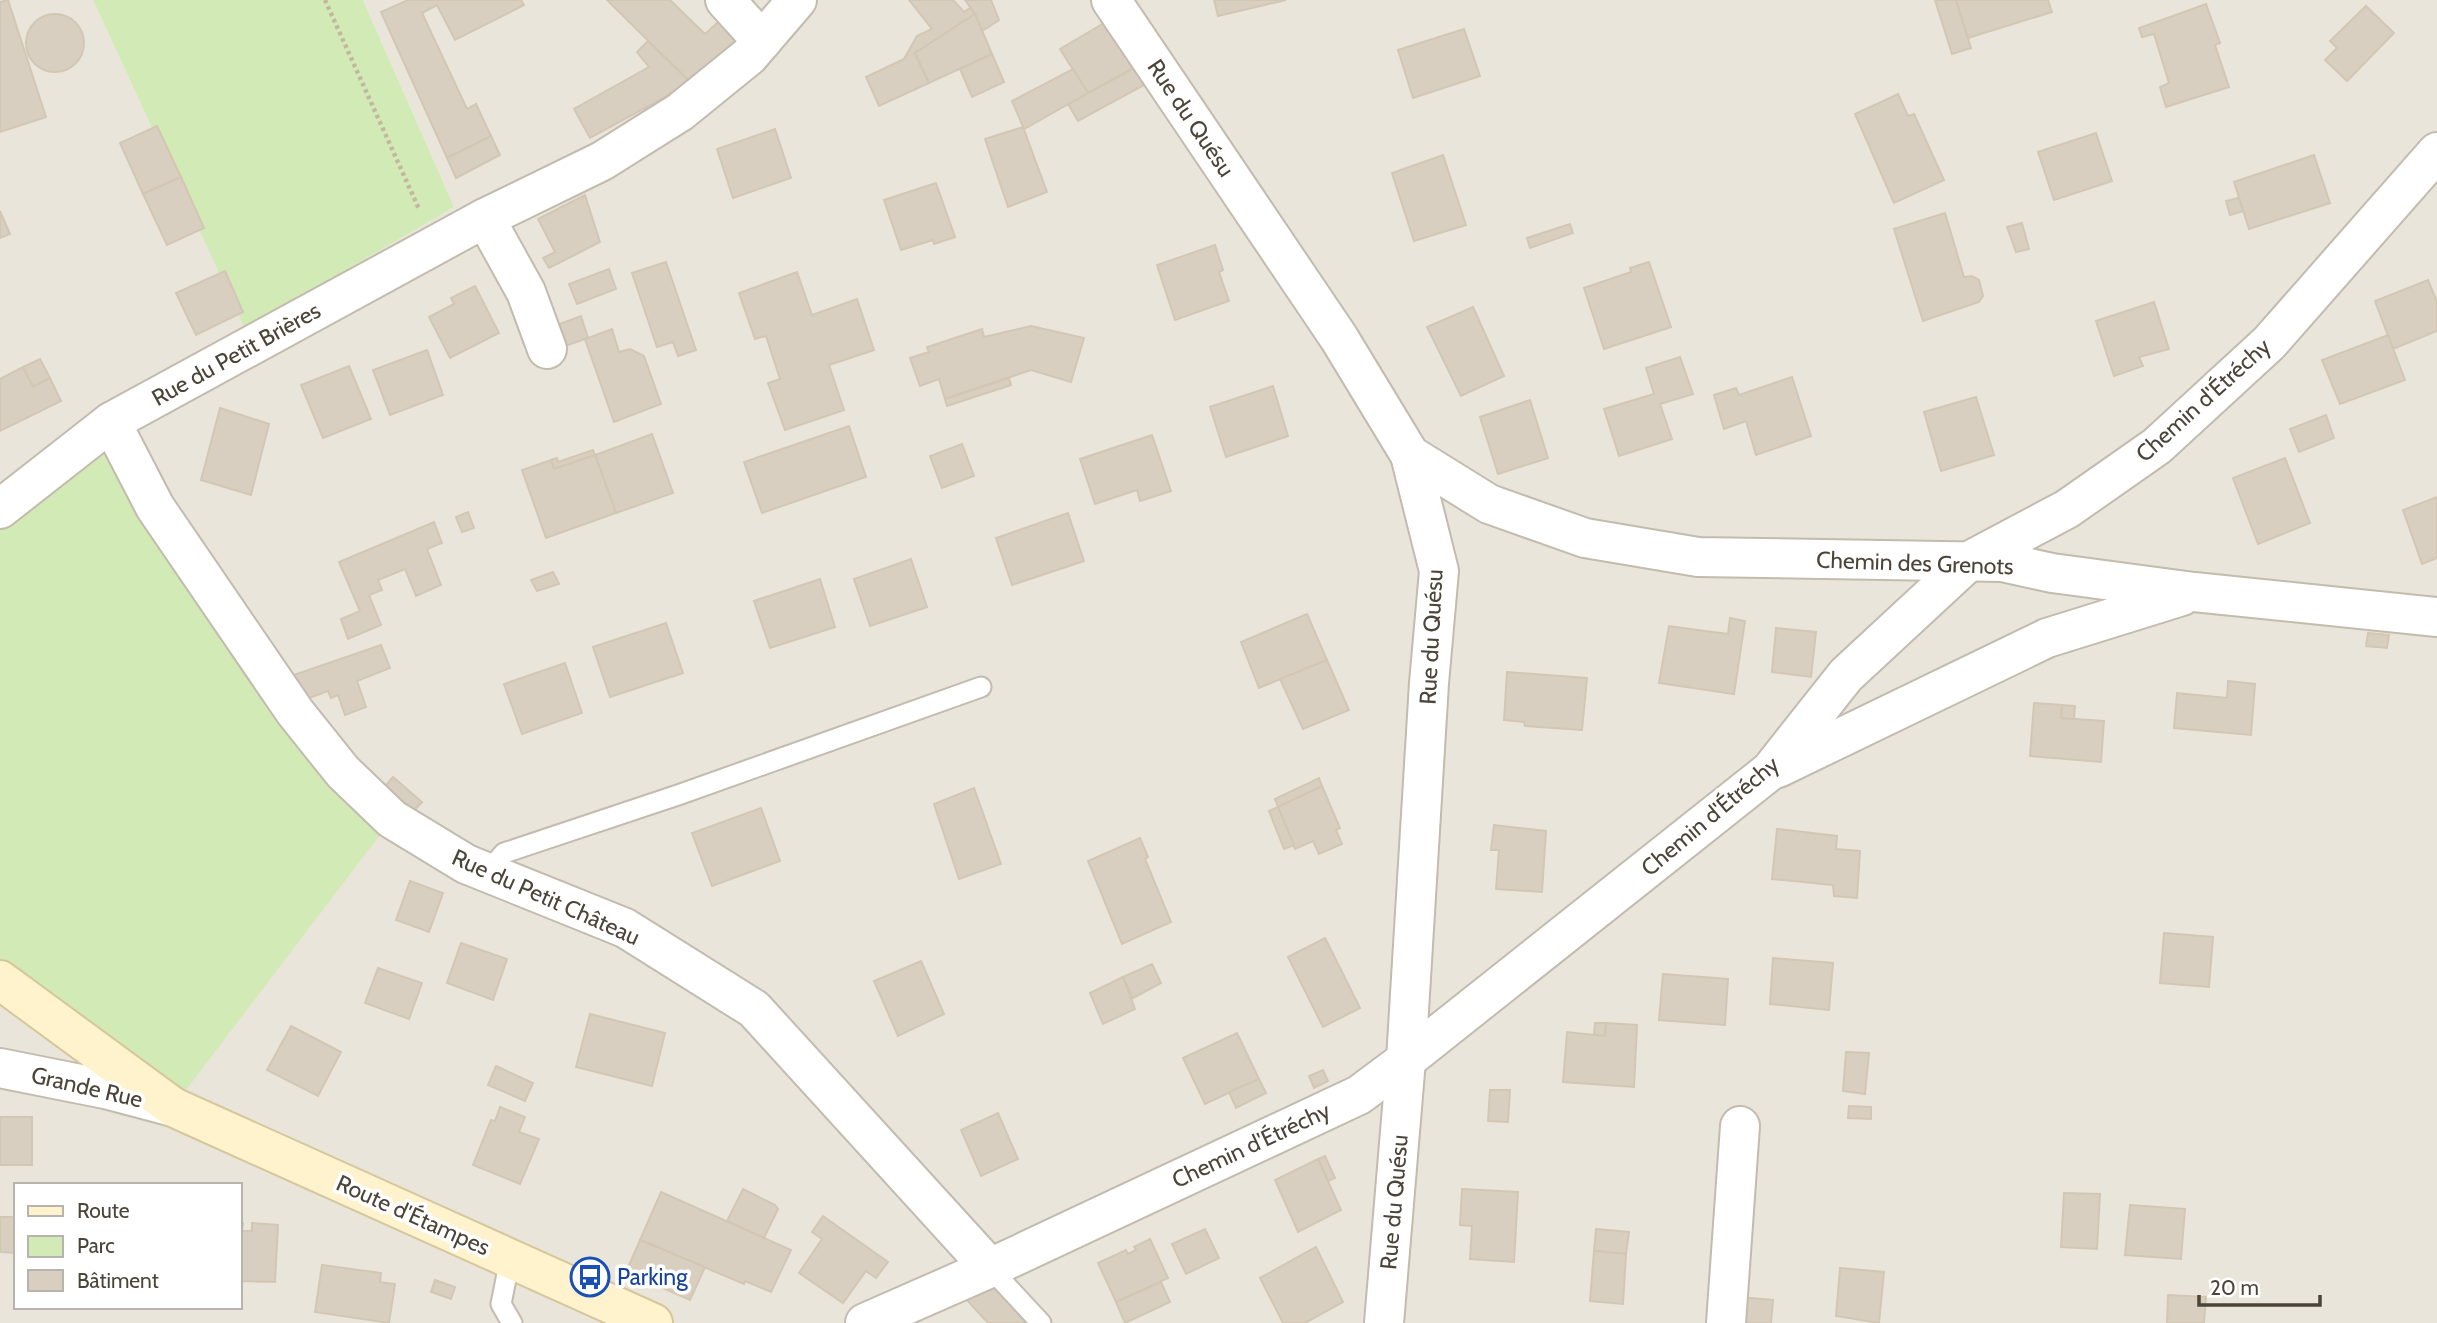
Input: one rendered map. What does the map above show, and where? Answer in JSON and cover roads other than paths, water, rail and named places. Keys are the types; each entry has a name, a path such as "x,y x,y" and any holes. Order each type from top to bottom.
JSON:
{"main road":[{"name":"Route d'Étampes","path":"0,980 173,1107 653,1323"}],"street":[{"path":"725,0 762,41"},
{"name":"Rue du Petit Brières","path":"0,509 111,422 485,218 603,160 680,112 749,56 797,0"},
{"name":"Rue du Quésu","path":"1111,0 1339,338 1410,455 1439,571 1429,683 1406,1060 1384,1323"},
{"name":"Chemin d'Étréchy","path":"865,1323 990,1268 1359,1095 1406,1060 1770,771 1846,675 1969,561 2067,509 2157,446 2269,343 2437,152"},
{"path":"485,218 526,292 547,349"},
{"name":"Rue du Petit Château","path":"111,422 155,507 295,712 343,772 392,819 466,864 625,929 754,1009 990,1268"},
{"name":"Chemin des Grenots","path":"1410,455 1489,503 1585,538 1698,557 2002,562 2052,573 2194,592 2437,617"},
{"path":"1770,771 2046,638 2194,592"},
{"name":"Grande Rue","path":"0,1068 104,1089 173,1107"},
{"path":"1727,1323 1740,1126"}],"lane":[{"path":"486,873 504,853 678,795 981,687"},
{"path":"510,1259 501,1304 512,1323"},
{"name":"Rue du Petit Château","path":"990,1268 1041,1323"}],"place":[{"name":"Parking","path":"590,1277"}]}
